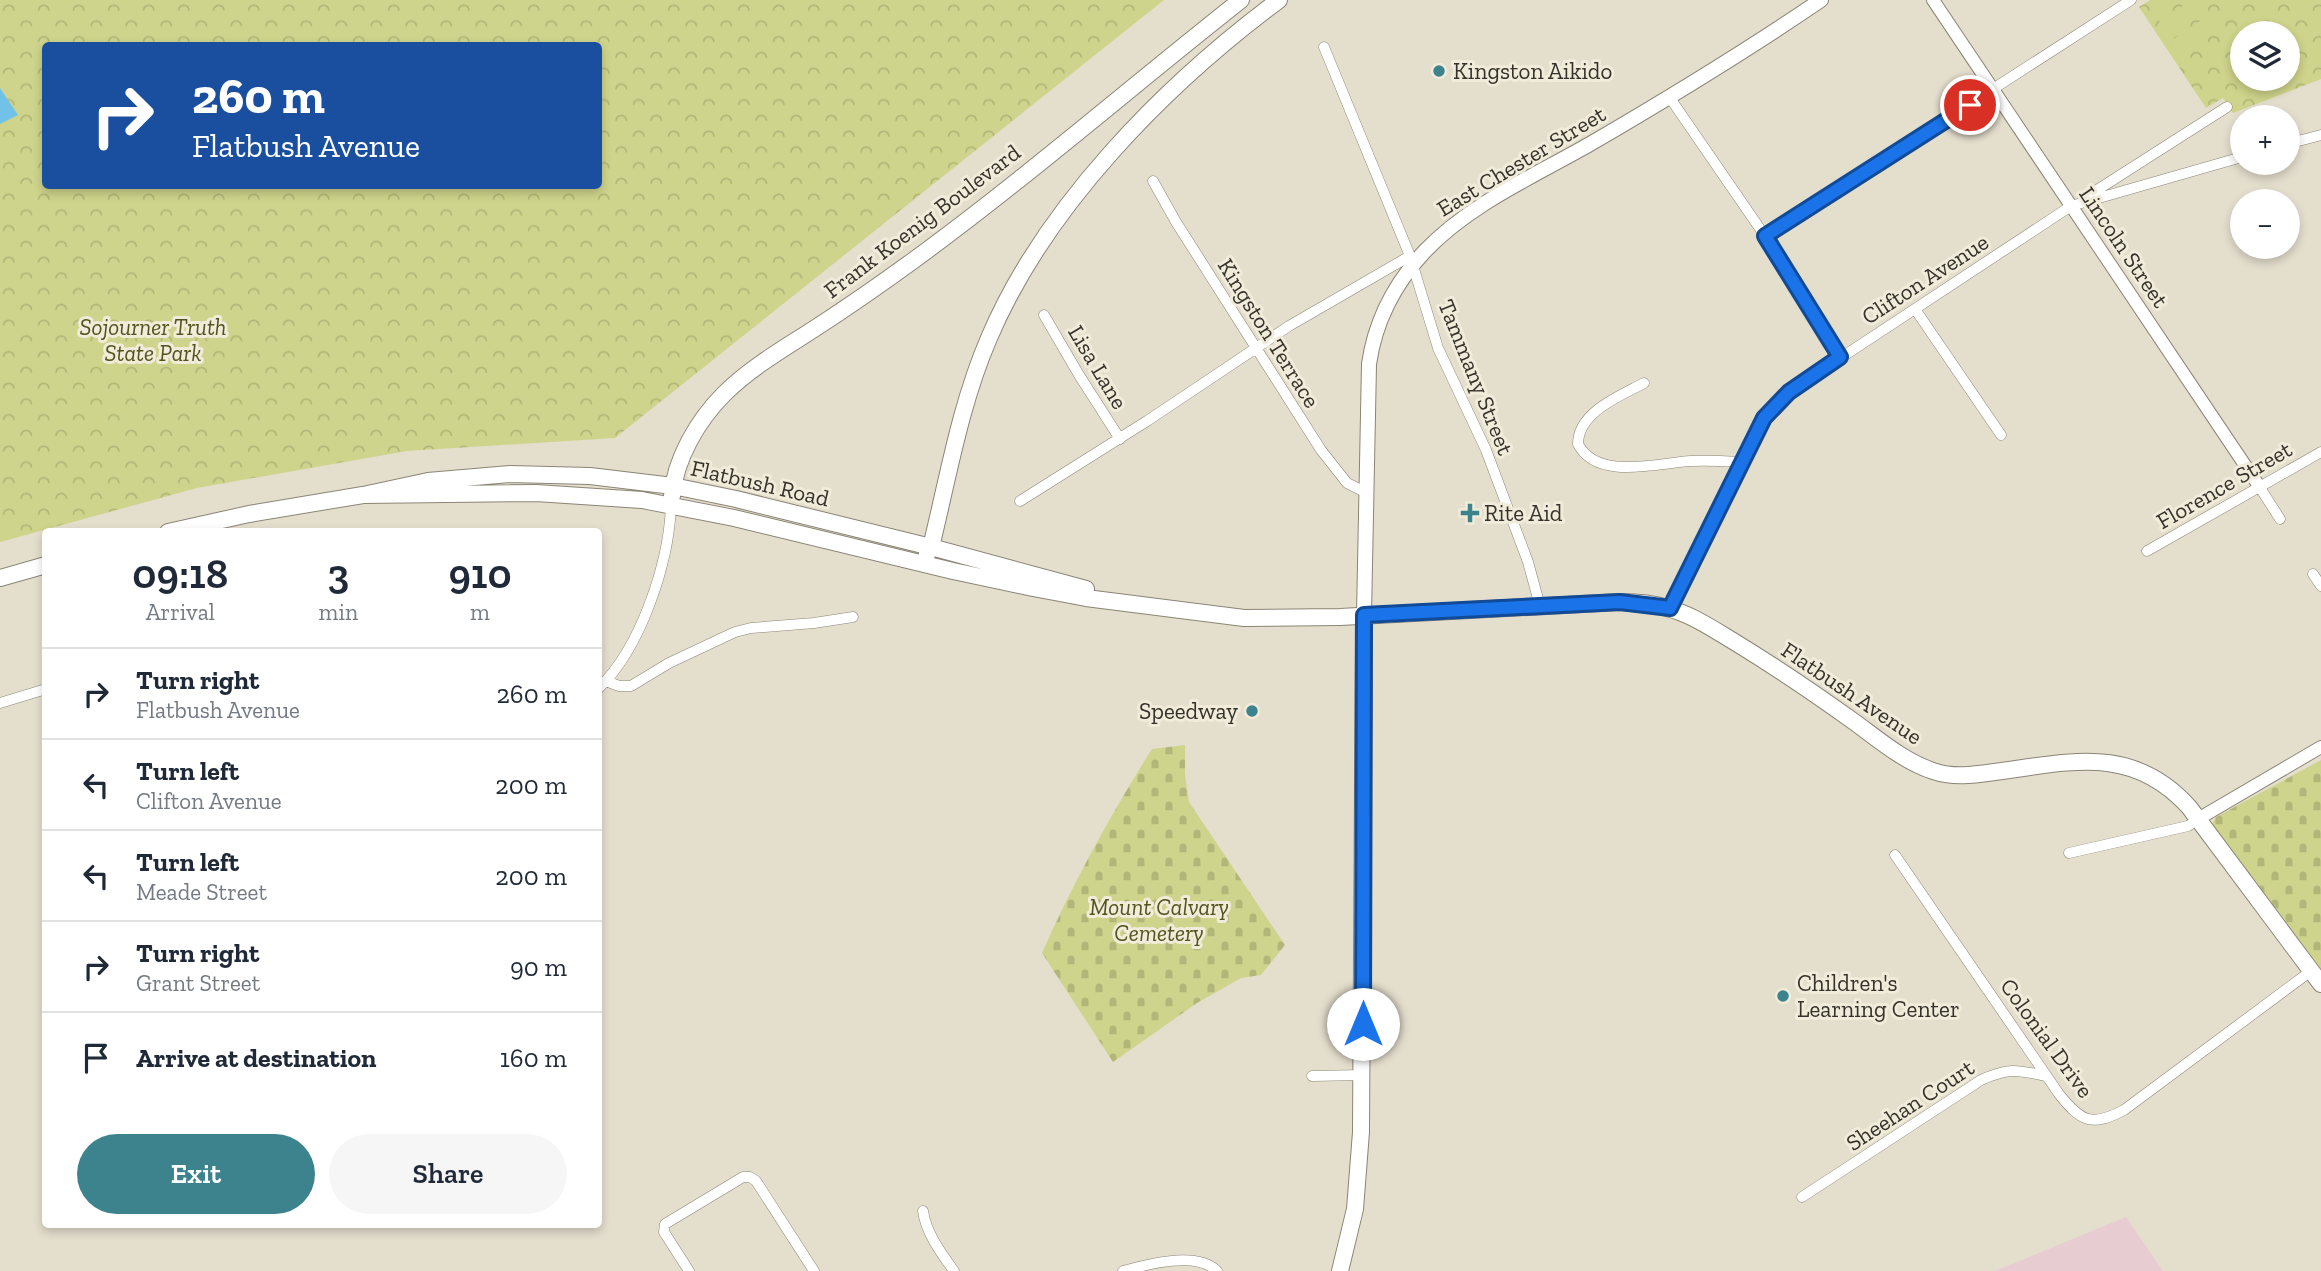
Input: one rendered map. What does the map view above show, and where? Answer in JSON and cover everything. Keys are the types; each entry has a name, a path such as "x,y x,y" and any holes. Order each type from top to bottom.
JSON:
{"main road":[{"name":"Frank Koenig Boulevard","path":"671,505 673,486 682,458 697,429 714,404 736,383 945,237 1241,0"},
{"path":"912,562 926,555 931,547 962,416 976,372 1001,311 1029,262 1079,193 1133,130 1219,48 1279,0"},
{"name":"East Chester Street","path":"1364,615 1365,492 1371,349 1387,305 1411,260 1472,212 1670,98 1821,0"},
{"name":"Flatbush Road","path":"187,528 428,481 510,474 590,476 673,486 770,507 931,547 1139,604"},
{"name":"Flatbush Road","path":"363,495 511,492 616,498 671,505 912,562 1072,596 1219,615 1267,618"},
{"path":"0,578 42,566"},
{"name":"Flatbush Avenue","path":"1267,618 1620,602 1670,608 1747,650 1889,748 1926,768 1947,775 1961,776 2071,762 2118,764 2152,775 2166,784 2198,818 2316,978"},
{"path":"1340,1271 1351,1233 1359,1184 1363,1075 1364,615"}],"street":[{"name":"Lincoln Street","path":"1933,0 2280,519"},
{"path":"1765,236 2131,0"},
{"name":"Tammany Street","path":"1324,47 1411,260 1438,348 1486,450 1528,562 1540,606"},
{"path":"1670,98 1765,236 1840,357"},
{"path":"2071,206 2227,107"},
{"path":"2300,141 2321,135"},
{"name":"Clifton Avenue","path":"1670,608 1740,462 1764,418 1778,401 1840,357 2071,206 2230,161"},
{"name":"Kingston Terrace","path":"1153,181 1255,348 1332,467 1347,482 1365,492"},
{"name":"East Chester Street","path":"1020,501 1311,312 1411,260"},
{"path":"1915,309 2001,435"},
{"name":"Lisa Lane","path":"1044,315 1119,439"},
{"path":"1644,383 1588,418 1582,427 1578,444 1588,458 1607,466 1631,467 1694,460 1740,462"},
{"name":"Florence Street","path":"2147,551 2321,452"},
{"path":"602,685 631,645 645,616 671,521 671,505"},
{"path":"2313,574 2321,586"},
{"path":"602,685 631,686 668,663 735,632 853,617"},
{"path":"0,703 42,690"},
{"path":"2068,853 2188,826 2321,747"},
{"name":"Colonial Drive","path":"1895,855 2046,1076 2070,1108 2083,1119 2096,1121 2110,1118 2124,1110 2316,978"},
{"name":"Sheehan Court","path":"1802,1198 1981,1080 1998,1072 2015,1070 2046,1076"},
{"path":"1312,1076 1363,1075"},
{"path":"689,1271 664,1232 665,1224 743,1177 750,1177 756,1181 814,1271"},
{"path":"923,1211 925,1223 954,1271"},
{"path":"1123,1271 1197,1260 1217,1271"}],"shaded area":[{"path":"2126,1217 2163,1271 1995,1271"}],"green space":[{"name":"Sojourner Truth State Park","path":"0,0 1164,0 615,438 407,451 197,488 51,528 42,528 42,530 0,542"},
{"path":"2150,0 2321,0 2321,79 2300,87 2300,21 2230,21 2230,91 2290,91 2254,105 2230,105 2230,108 2223,98 2206,108 2139,7"},
{"path":"2190,1 2199,15 2169,35 2159,21"},
{"path":"2202,20 2212,34 2181,55 2172,40"},
{"name":"Mount Calvary Cemetery","path":"1185,745 1185,775 1189,802 1285,945 1261,975 1241,978 1197,1003 1113,1062 1042,953 1093,849 1152,749"},
{"path":"2321,760 2321,969 2212,824 2216,817"}],"water":[{"path":"0,88 18,115 0,124"}],"place":[{"name":"Kingston Aikido","path":"1439,71"},
{"name":"Rite Aid","path":"1470,513"},
{"name":"Speedway","path":"1252,711"},
{"name":"Children's Learning Center","path":"1783,996"}],"route":[{"path":"1363,1024 1364,615 1620,602 1670,608 1764,418 1789,392 1840,357 1765,236 1970,105"}]}
